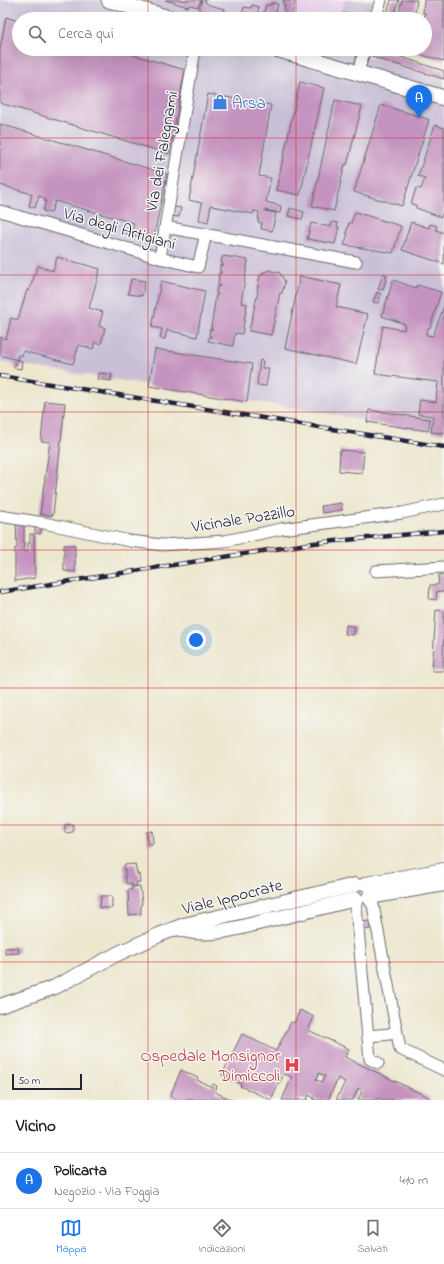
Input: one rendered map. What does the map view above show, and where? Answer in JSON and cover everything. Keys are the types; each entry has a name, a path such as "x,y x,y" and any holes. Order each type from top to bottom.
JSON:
{"main road":[{"path":"109,0 149,12"},
{"path":"301,56 444,98"}],"street":[{"path":"377,12 381,0"},
{"name":"Via dei Falegnami","path":"160,258 194,56"},
{"path":"358,72 363,56"},
{"name":"Via degli Artigiani","path":"0,211 160,258 198,267 206,234"},
{"path":"165,227 356,262"},
{"name":"Vicinale Pozzillo","path":"0,516 44,523 130,541 162,545 225,541 281,529 402,513 444,504"},
{"path":"376,571 444,567"},
{"name":"Viale Ippocrate","path":"362,894 444,870"},
{"name":"Viale Ippocrate","path":"0,1006 55,987 139,944 192,922 362,894 444,884"},
{"path":"378,1062 370,1059 356,907 362,894 373,905 400,1049 444,1070"},
{"path":"368,1036 390,1034 396,1030"}],"shaded area":[{"path":"0,0 296,0 293,12 12,12 12,56 366,56 444,80 444,433 216,395 0,362"},
{"path":"296,0 344,0 341,12 293,12"},
{"path":"344,0 373,0 369,12 341,12"}],"building":[{"path":"165,0 201,0 198,7 189,5 188,7"},
{"path":"202,0 206,0 205,2 209,5 225,9 224,12 207,12 199,10"},
{"path":"284,0 295,0 292,12 284,12 285,5 283,5"},
{"path":"391,0 399,0 395,12 387,12"},
{"path":"402,0 417,0 415,12 399,12"},
{"path":"424,0 444,0 444,61 425,56 432,56 432,12 423,12"},
{"path":"271,3 278,4 276,12 264,12 266,5 271,5"},
{"path":"252,5 259,7 258,12 243,12 244,7 251,8"},
{"path":"6,17 12,19 12,56 138,56 185,70 169,154 0,103 0,49"},
{"path":"398,56 444,71 444,79 372,57"},
{"path":"300,82 324,88 300,195 276,190"},
{"path":"208,94 271,105 259,176 271,178 266,202 281,206 280,213 265,210 276,213 272,231 261,229 262,223 258,222 259,212 254,211 253,214 211,205 208,222 199,220 202,203 189,200"},
{"path":"335,100 362,106 347,165 345,164 334,211 312,206"},
{"path":"381,105 429,120 402,206 354,192"},
{"path":"0,124 167,174 153,240 125,233 126,229 132,231 134,223 55,201 51,213 43,211 46,201 44,201 45,198 39,196 35,208 29,206 32,194 0,185"},
{"path":"435,125 444,128 444,209 441,217 416,208 416,205 411,204 416,188 421,189 425,178 418,176"},
{"path":"174,207 181,208 179,217 172,216"},
{"path":"290,208 304,212 302,219 288,216"},
{"path":"355,212 401,226 393,253 344,245 348,234 346,233 349,223 351,223"},
{"path":"332,222 338,223 337,227 339,227 335,244 307,239 311,223 331,227"},
{"path":"411,222 429,228 430,224 437,226 436,230 444,233 444,264 402,250"},
{"path":"224,256 248,260 241,303 247,304 242,334 235,333 233,346 208,341 211,336 209,336 210,329 212,330 211,328 216,295 218,295 216,293 217,287 220,285 218,285 219,273 222,272 220,272 220,265 223,266 223,263 221,263 222,257"},
{"path":"57,257 100,269 89,308 103,312 99,326 105,328 101,344 95,342 93,349 79,345 73,364 23,351 22,356 18,355 17,360 0,355 0,337 6,339 11,318 18,320 27,290 29,291 38,266 53,271"},
{"path":"268,270 280,273 285,282 282,293 280,293 271,335 249,331 260,276 263,272"},
{"path":"383,274 387,275 383,290 378,289"},
{"path":"300,276 341,285 336,307 368,314 356,364 285,348"},
{"path":"131,279 145,281 142,296 128,294"},
{"path":"393,280 416,288 417,285 441,292 430,328 428,328 426,335 433,336 444,306 444,433 431,432 433,416 418,414 420,400 436,402 438,382 375,374 383,326 404,330 405,324 382,316"},
{"path":"161,281 205,291 197,337 167,330 165,339 160,338 162,329 152,327"},
{"path":"377,292 381,294 378,303 373,302"},
{"path":"155,349 252,364 247,402 149,386"},
{"path":"17,360 22,361 21,369 14,368"},
{"path":"260,360 263,361 262,368 269,368 266,386 257,385"},
{"path":"98,373 112,374 111,381 97,379"},
{"path":"45,401 65,403 53,515 51,516 40,514 50,442 41,441"},
{"path":"369,410 430,419 428,431 367,422"},
{"path":"340,450 364,452 362,473 339,471"},
{"path":"341,503 342,510 322,513 321,506"},
{"path":"16,520 24,525 24,552 28,552 30,534 34,534 35,578 15,581 15,548 17,548"},
{"path":"35,527 42,529 40,534 35,533"},
{"path":"64,545 75,545 75,572 64,571"},
{"path":"439,575 444,575 444,592 437,591 436,600 429,599 430,585 438,585"},
{"path":"436,610 444,611 443,671 432,671"},
{"path":"346,625 355,627 354,635 345,634"},
{"path":"73,824 73,832 65,833 65,825"},
{"path":"152,831 153,844 148,844 146,832"},
{"path":"135,864 140,882 137,882 136,886 132,886 131,883 126,884 124,865"},
{"path":"140,886 142,904 141,914 129,915 128,890 132,890 132,887"},
{"path":"101,896 112,896 112,908 100,908"},
{"path":"369,921 370,929 364,930 362,922"},
{"path":"18,947 19,953 5,954 5,948"},
{"name":"Ospedale Monsignor Dimiccoli","path":"300,1010 314,1017 308,1030 349,1049 345,1057 430,1098 429,1100 383,1100 378,1098 377,1100 358,1100 362,1091 358,1088 353,1100 336,1100 345,1082 338,1078 328,1100 313,1100 314,1098 309,1095 307,1100 282,1100 292,1077 284,1074 271,1100 240,1086 241,1084 222,1075 242,1034 276,1051 291,1022 294,1023","holes":["319,1073 325,1076 322,1082 316,1080"]},
{"path":"181,1070 212,1087 213,1084 217,1086 215,1092 232,1100 178,1100 170,1096"}],"railway":[{"path":"0,376 444,447"},
{"path":"0,592 314,543 444,531"}],"place":[{"name":"Arsa","path":"220,102"},
{"name":"Policarta","path":"419,118"},
{"name":"Ospedale Monsignor Dimiccoli","path":"292,1065"}]}
